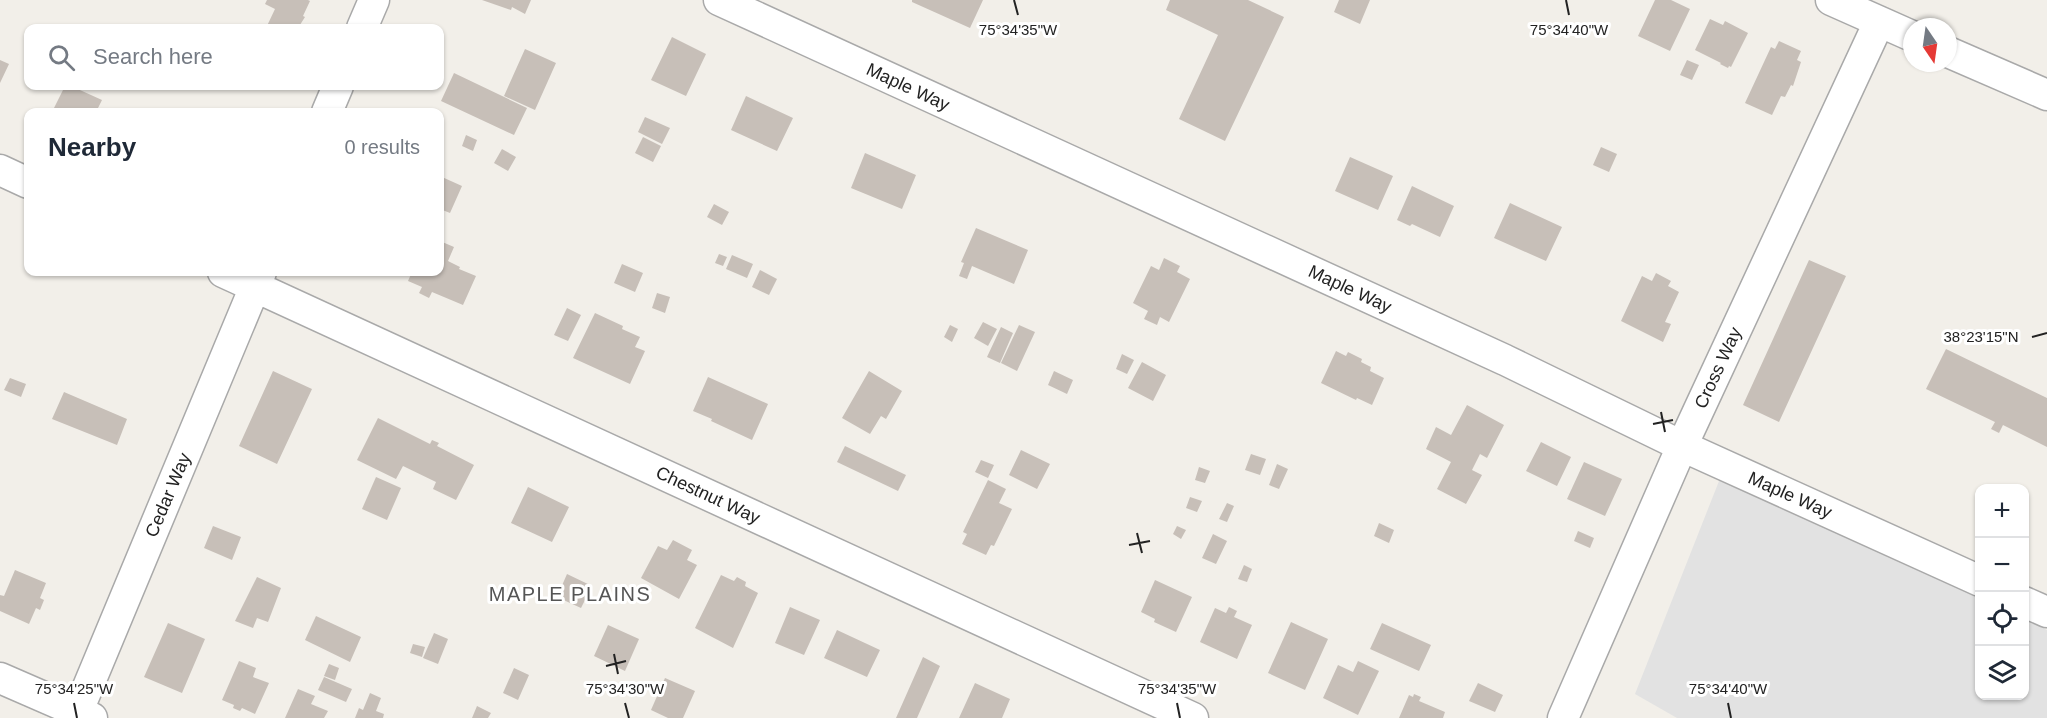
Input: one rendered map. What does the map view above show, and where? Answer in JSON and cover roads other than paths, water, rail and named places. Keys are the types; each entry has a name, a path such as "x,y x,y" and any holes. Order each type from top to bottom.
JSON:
{"street":[{"path":"364,24 374,0"},
{"name":"Maple Way","path":"719,0 1505,360 1682,446 1975,579"},
{"path":"1831,0 1903,32"},
{"name":"Cross Way","path":"1563,718 1682,446 1879,22"},
{"path":"1957,56 2047,96"},
{"path":"329,108 336,90"},
{"path":"0,170 24,181"},
{"name":"Chestnut Way","path":"243,276 258,279 1193,718"},
{"name":"Cedar Way","path":"81,716 258,279"},
{"path":"2029,604 2047,612"},
{"path":"0,678 81,716"}],"district":[{"name":"MAPLE PLAINS","path":"570,594"}]}
